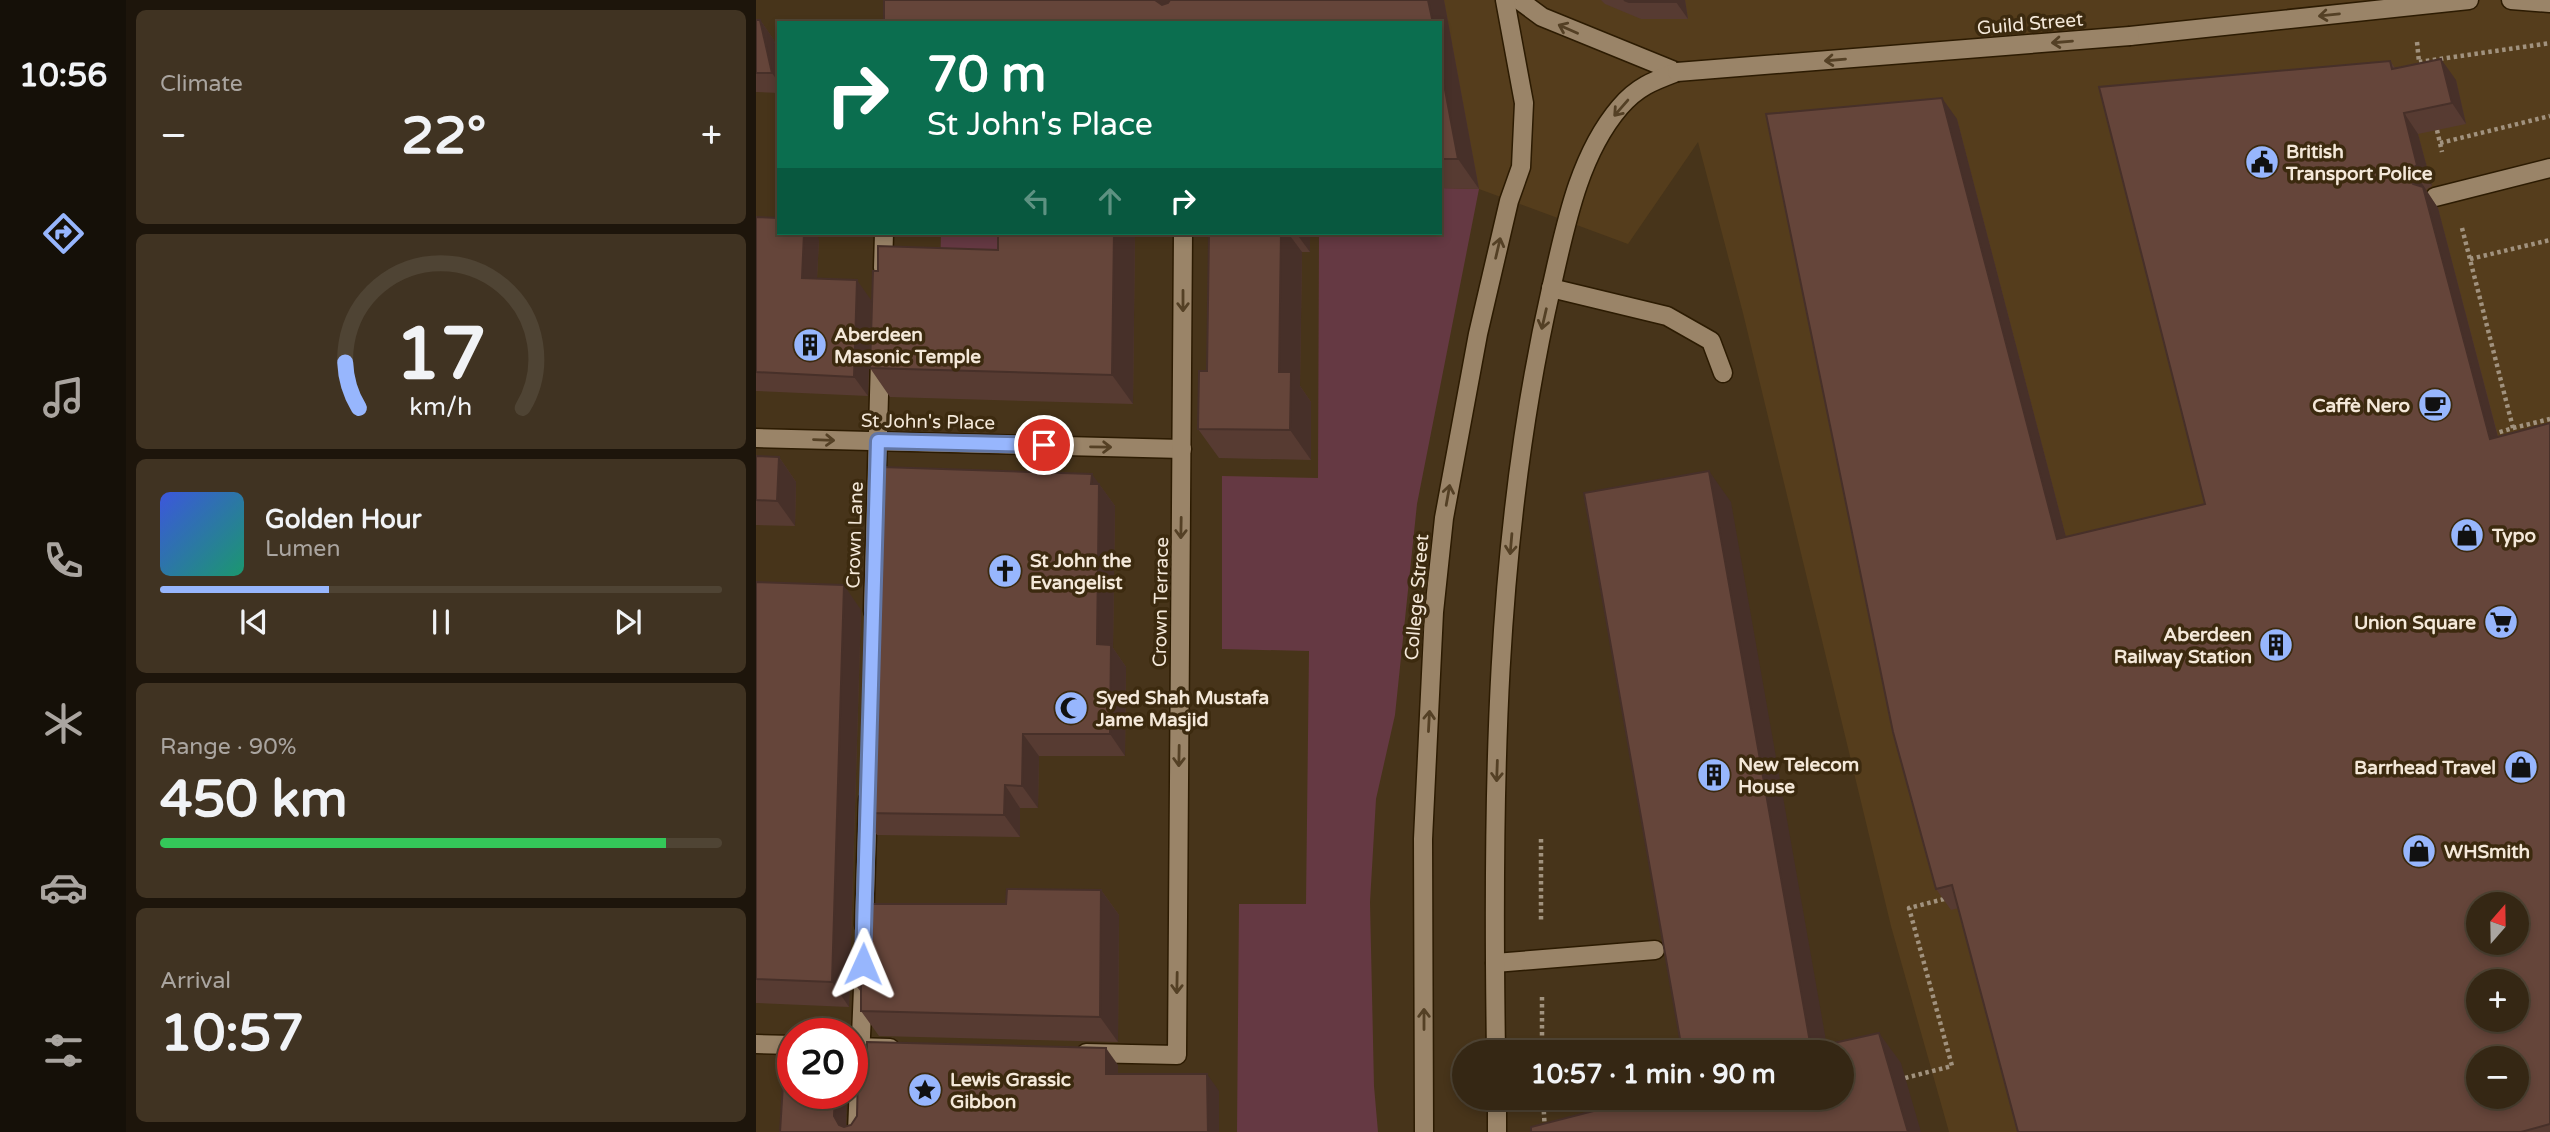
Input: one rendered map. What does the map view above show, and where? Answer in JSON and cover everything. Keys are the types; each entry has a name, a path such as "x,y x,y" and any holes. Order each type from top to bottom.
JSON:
{"main road":[{"name":"College Street","path":"1424,1132 1423,839 1434,612 1444,518 1478,334 1509,201 1521,167 1524,103 1505,0"},
{"path":"1519,0 1542,18 1677,72"},
{"name":"Guild Street","path":"1677,72 2130,36 2469,0"},
{"path":"2511,0 2550,3"},
{"path":"1496,1040 1495,839 1499,684 1511,540 1526,418 1561,243 1582,174 1603,132 1619,108 1644,85 1677,72"},
{"path":"2435,197 2550,168"},
{"path":"882,288 884,235"},
{"name":"Crown Terrace","path":"1067,1052 1177,1055 1183,235"},
{"path":"1551,288 1667,316 1711,341 1723,373"},
{"name":"Crown Lane","path":"872,634 880,344"},
{"name":"St John's Place","path":"756,438 1182,449"},
{"path":"864,937 868,785"},
{"path":"1495,964 1655,950"},
{"path":"859,1018 863,964"},
{"path":"756,1044 777,1045"},
{"path":"868,1047 902,1048"},
{"path":"857,1109 857,1132"},
{"path":"1496,1110 1497,1132"}],"path":[{"path":"2422,74 2419,62 2550,43"},
{"path":"2440,143 2550,116"},
{"path":"2437,130 2442,152"},
{"path":"2461,226 2513,428"},
{"path":"2470,259 2550,240"},
{"path":"2497,433 2550,419"},
{"path":"1905,1078 1952,1066 1909,908 1949,897"},
{"path":"1544,1110 1545,1132"}],"shaded area":[{"path":"1183,0 2550,0 2550,1132 1949,1132 1891,926 1743,313 1698,142 1628,244 1479,189 1442,188 1442,21"},
{"path":"1442,188 1479,189 1417,504 1395,715 1376,799 1370,902 1374,1086 1378,1132 1237,1132 1239,904 1306,904 1309,651 1222,649 1222,476 1318,478 1319,235 1442,235"},
{"path":"941,235 1019,235 1018,278 940,277"}],"building":[{"path":"884,0 1155,0 1162,5 1170,0 1428,0 1433,21 884,21"},
{"path":"1624,0 1676,0 1676,2 1629,2"},
{"path":"756,20 760,20 772,73 756,73"},
{"path":"2441,59 2452,103 2404,113 2417,165 2412,168 2409,178 2413,184 2423,187 2490,439 2550,423 2550,1124 2521,1132 2018,1132 1952,885 1936,889 1893,732 1766,114 1942,98 2057,539 2205,504 2099,87 2390,61 2392,69"},
{"path":"1442,74 1458,159 1442,159"},
{"name":"Aberdeen Masonic Temple","path":"756,217 777,218 777,235 804,235 802,278 857,280 854,377 756,372"},
{"path":"998,235 1114,235 1112,375 870,368 873,271 878,271 878,246 998,250"},
{"path":"1209,235 1281,235 1279,372 1291,372 1290,430 1198,429 1199,371 1207,371"},
{"path":"756,456 779,457 777,501 756,500"},
{"path":"882,467 1092,474 1091,484 1099,484 1097,644 1111,645 1110,734 1023,734 1022,786 1005,785 1004,815 862,813 869,589 879,590"},
{"name":"New Telecom House","path":"1709,471 1810,1040 1680,1040 1584,493"},
{"path":"756,582 844,585 832,982 756,979"},
{"path":"1007,889 1101,890 1100,1017 861,1011 861,983 854,983 857,904 1006,904"},
{"name":"New Telecom House","path":"1879,1033 1908,1132 1531,1132 1531,1127 1597,1110 1854,1110 1854,1040 1847,1040"},
{"path":"868,1042 1106,1048 1106,1074 1207,1074 1208,1132 780,1132 781,1109 834,1109 834,1116 839,1125 844,1127 851,1125 857,1116 857,1109 868,1109"}],"place":[{"name":"British Transport Police","path":"2262,162"},
{"name":"Aberdeen Masonic Temple","path":"810,345"},
{"name":"Caffè Nero","path":"2435,405"},
{"name":"Typo","path":"2467,535"},
{"name":"St John the Evangelist","path":"1005,571"},
{"name":"Union Square","path":"2501,622"},
{"name":"Aberdeen Railway Station","path":"2276,645"},
{"name":"Syed Shah Mustafa Jame Masjid","path":"1071,708"},
{"name":"Barrhead Travel","path":"2521,767"},
{"name":"New Telecom House","path":"1714,775"},
{"name":"WHSmith","path":"2419,851"},
{"name":"Lewis Grassic Gibbon","path":"925,1090"}],"route":[{"path":"863,964 878,441 1044,445"}]}
